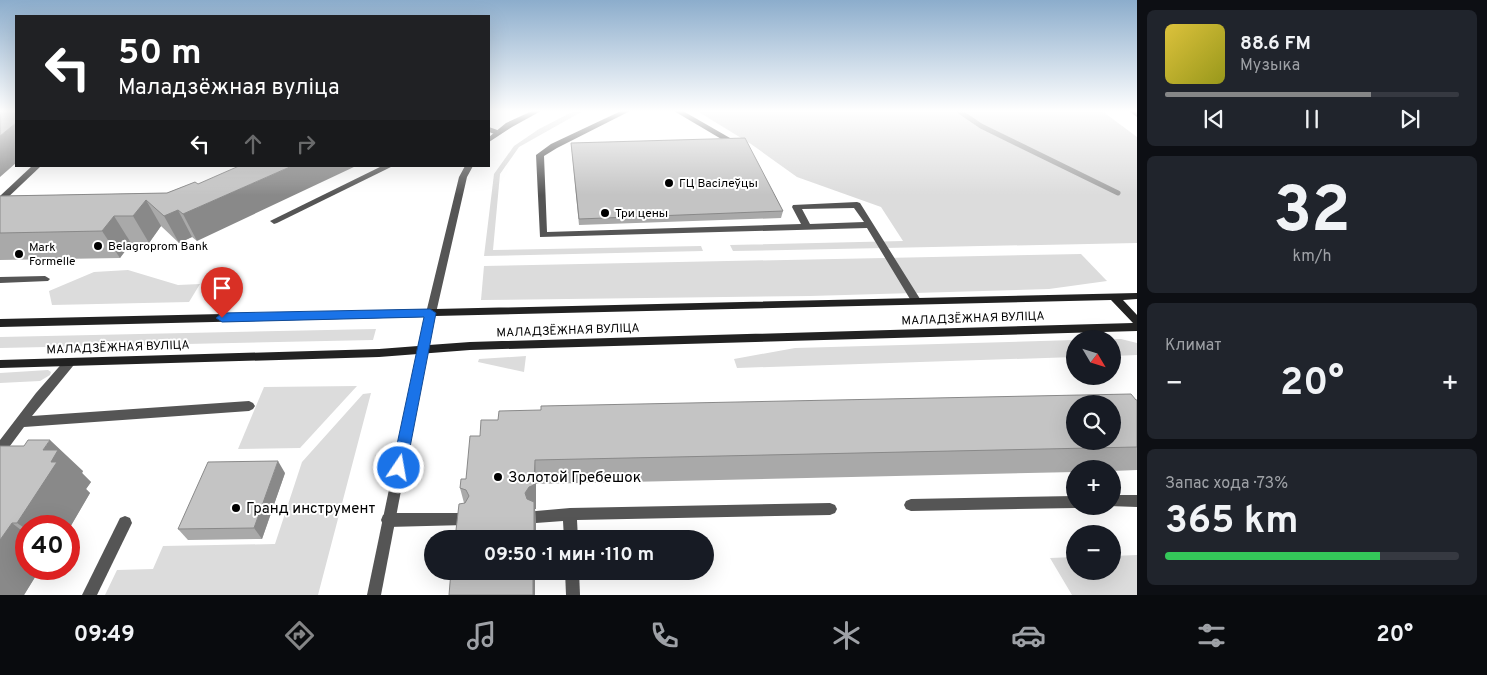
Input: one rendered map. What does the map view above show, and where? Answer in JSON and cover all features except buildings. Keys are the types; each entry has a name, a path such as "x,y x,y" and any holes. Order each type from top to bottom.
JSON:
{"main road":[{"name":"МАЛАДЗЁЖНАЯ ВУЛІЦА","path":"0,323 1137,296"},
{"path":"1114,297 1137,321"},
{"path":"423,350 430,313"},
{"name":"МАЛАДЗЁЖНАЯ ВУЛІЦА","path":"0,364 372,354 470,346 1137,327"}],"street":[{"path":"569,139 540,155 543,235 870,225"},
{"path":"0,200 36,167"},
{"path":"274,221 387,167"},
{"path":"430,313 463,177 468,167"},
{"path":"807,227 796,207 857,205 917,302"},
{"path":"0,206 10,206"},
{"path":"0,280 45,279"},
{"path":"374,595 423,350"},
{"path":"0,450 20,422 69,363"},
{"path":"20,422 250,406"},
{"path":"1121,501 1137,501"},
{"path":"911,505 1066,502"},
{"path":"536,518 570,514 830,509"},
{"path":"570,514 571,530"},
{"path":"388,520 465,519"},
{"path":"89,595 124,523"},
{"path":"572,580 573,595"}],"shaded area":[{"path":"525,139 534,139 519,147 500,174 493,250 701,246 703,251 484,256 494,174 514,146"},
{"path":"742,139 1137,139 1137,243 733,251 730,245 903,241 881,207 797,177"},
{"path":"1081,254 1107,281 1049,289 810,296 481,300 484,266"},
{"path":"128,270 178,285 200,284 189,302 52,305 49,291 94,272"},
{"path":"376,329 373,340 0,348 0,337"},
{"path":"1121,339 1137,343 1137,355 1121,356"},
{"path":"1066,340 1066,357 737,368 734,359 795,348"},
{"path":"526,356 524,372 478,362 479,359"},
{"path":"48,370 51,372 50,375 40,381 0,383 0,373"},
{"path":"357,386 300,448 238,449 264,387"},
{"path":"371,393 318,595 105,595 117,570 153,569 163,546 275,544 302,462 363,394"},
{"path":"1137,555 1137,595 1072,595 1050,558 1066,557 1066,580 1121,580 1121,556"}],"waterway":[{"path":"1007,139 1118,193"}],"place":[{"name":"ГЦ Васілеўцы","path":"669,183"},
{"name":"Три цены","path":"605,213"},
{"name":"Belagroprom Bank","path":"98,246"},
{"name":"Mark Formelle","path":"19,254"},
{"name":"Золотой Гребешок","path":"498,477"},
{"name":"Гранд инструмент","path":"236,508"}],"route":[{"path":"222,318 430,313 399,468"}]}
